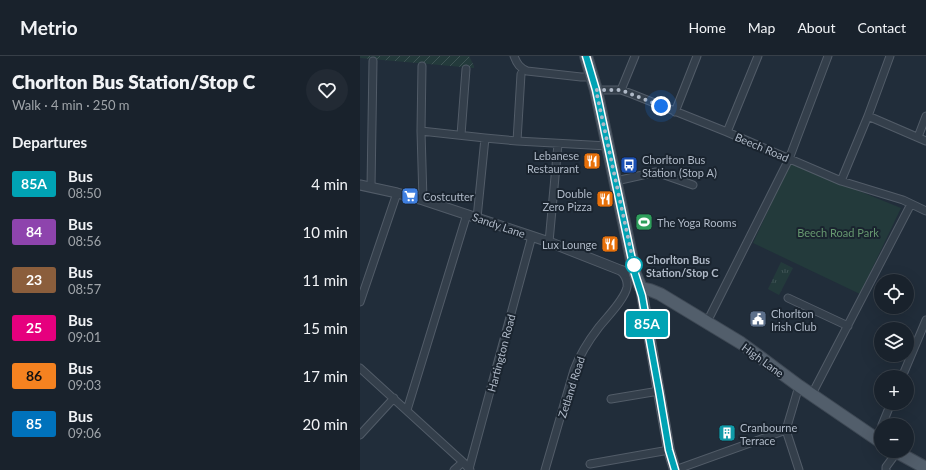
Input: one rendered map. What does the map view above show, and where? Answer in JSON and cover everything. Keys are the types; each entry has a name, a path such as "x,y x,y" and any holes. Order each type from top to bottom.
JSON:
{"main road":[{"path":"586,56 596,90 635,274 641,288 669,450 675,470"},
{"name":"High Lane","path":"641,288 660,294 707,322 741,343 799,386 874,430"},
{"path":"907,458 926,468"}],"street":[{"path":"514,56 520,67 527,71 593,77"},
{"path":"621,90 634,56"},
{"path":"675,112 697,56"},
{"path":"727,132 758,56"},
{"path":"707,322 789,159 828,56"},
{"path":"841,181 868,116 890,56"},
{"path":"371,187 373,62"},
{"path":"422,66 421,131 423,200"},
{"path":"461,135 466,69"},
{"path":"517,141 521,74"},
{"name":"Beech Road","path":"596,90 621,90 727,132 841,181 903,200 926,211"},
{"path":"868,116 926,141"},
{"path":"918,137 926,116"},
{"path":"421,131 517,141 608,146"},
{"path":"477,218 485,138"},
{"path":"549,242 558,144"},
{"path":"616,180 656,172 693,185"},
{"name":"Sandy Lane","path":"360,185 397,192 467,214 549,242 631,274 635,274"},
{"path":"360,302 397,192"},
{"path":"812,394 911,204"},
{"path":"407,410 467,214"},
{"name":"Hartington Road","path":"470,469 532,236"},
{"name":"Zetland Road","path":"545,470 574,370 579,358 598,328 624,296 627,281 620,270"},
{"path":"788,298 848,326"},
{"path":"905,370 926,320"},
{"path":"360,368 470,469"},
{"path":"799,386 786,430 799,470"},
{"path":"611,399 659,391"},
{"path":"360,435 394,398"},
{"path":"675,470 786,430"},
{"path":"590,464 669,450"},
{"path":"886,470 886,467 892,458"},
{"path":"454,470 463,462"}],"green space":[{"path":"360,56 469,56 474,68 360,58"},
{"name":"Beech Road Park","path":"790,163 901,208 860,294 753,243"},
{"path":"781,262 793,268 779,295 768,289"}],"bus line":[{"name":"85A","path":"586,56 596,90 635,274 641,288 669,450 675,470"}],"place":[{"name":"Lebanese Restaurant","path":"592,161"},
{"name":"Chorlton Bus Station (Stop A)","path":"629,165"},
{"name":"Costcutter","path":"410,196"},
{"name":"Double Zero Pizza","path":"605,199"},
{"name":"The Yoga Rooms","path":"644,222"},
{"name":"Lux Lounge","path":"610,244"},
{"name":"Chorlton Bus Station/Stop C","path":"634,265"},
{"name":"Chorlton Irish Club","path":"758,319"},
{"name":"Cranbourne Terrace","path":"727,433"}],"route":[{"path":"634,265 596,90 621,90 661,106"}]}
